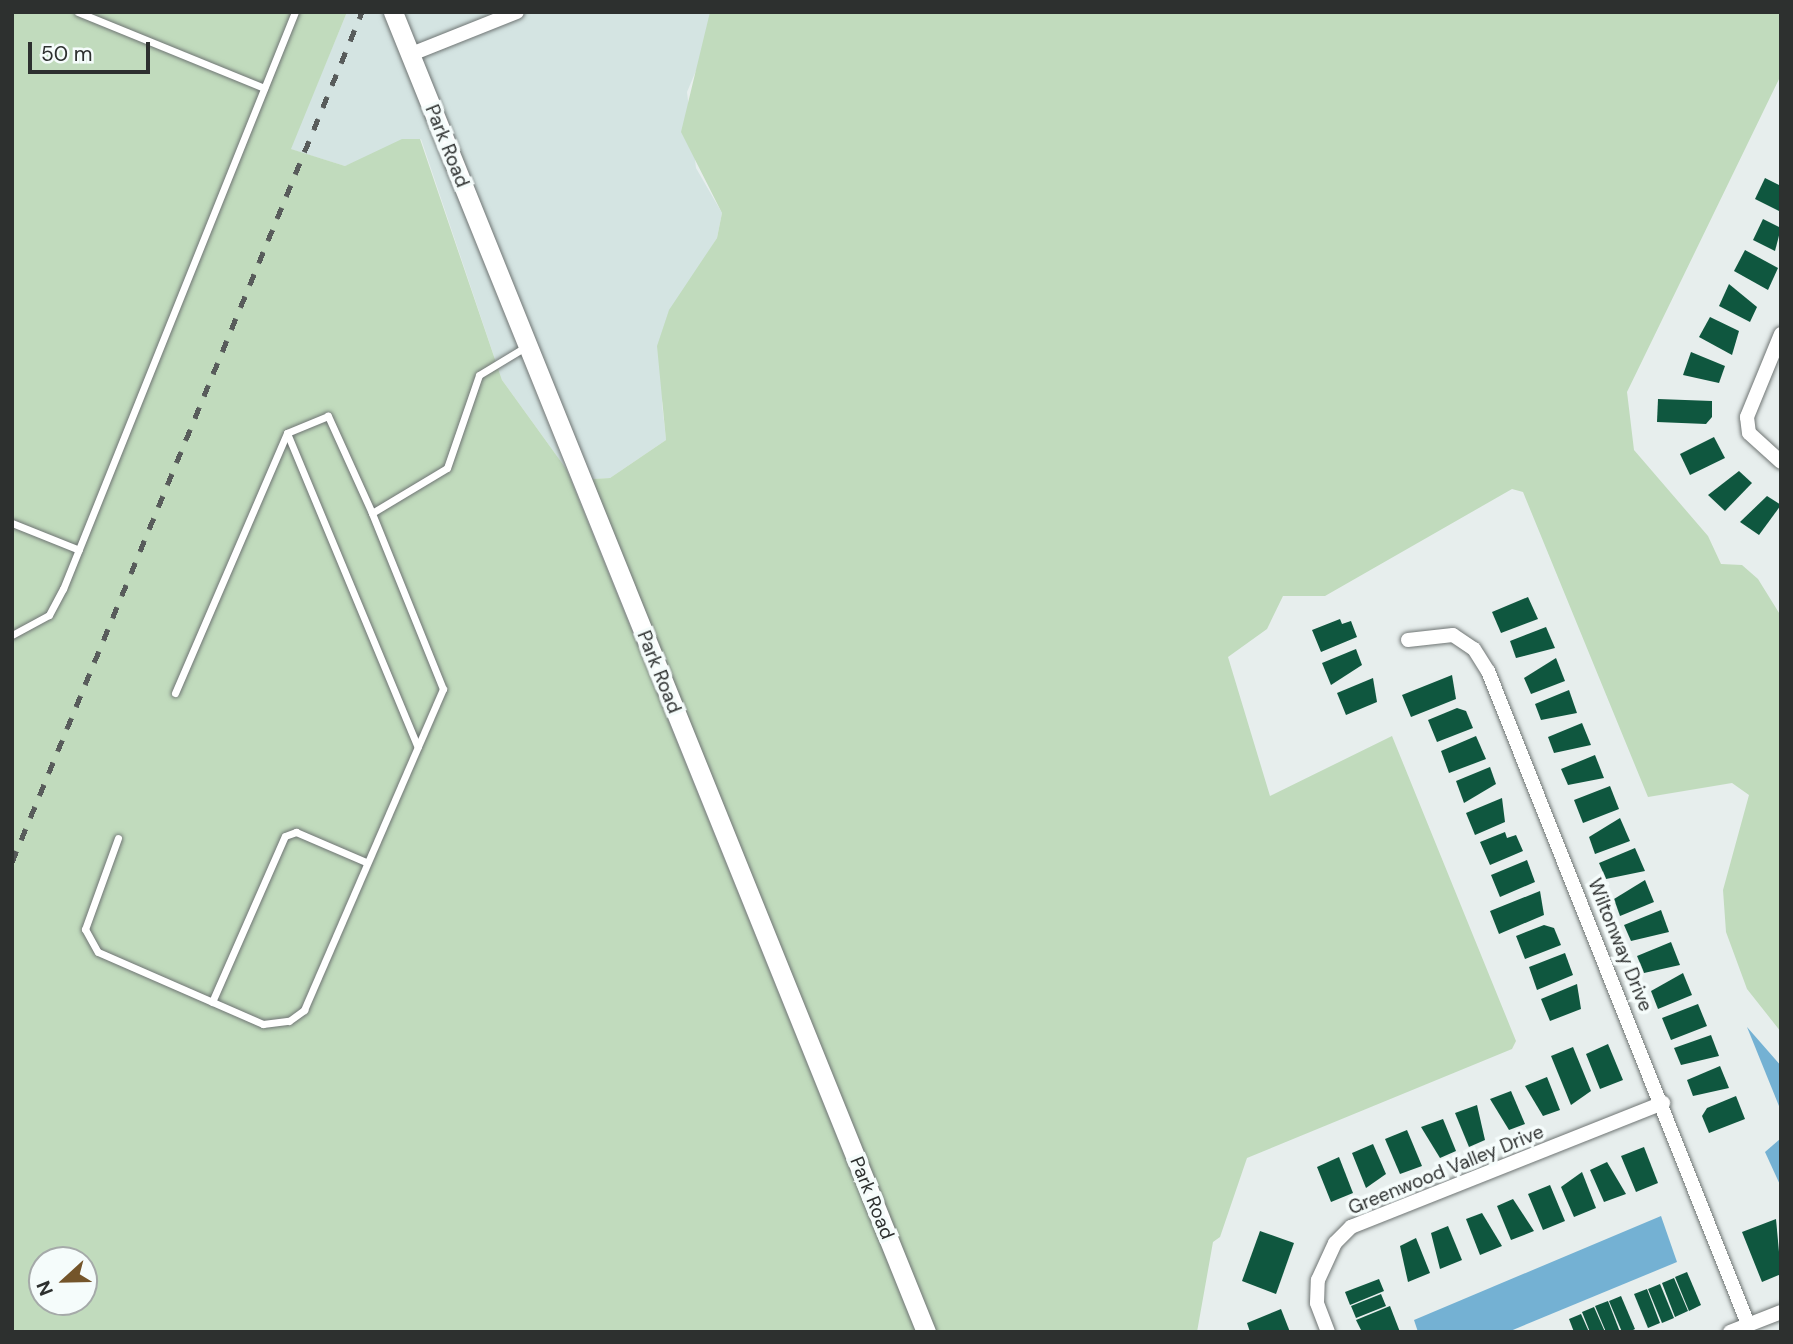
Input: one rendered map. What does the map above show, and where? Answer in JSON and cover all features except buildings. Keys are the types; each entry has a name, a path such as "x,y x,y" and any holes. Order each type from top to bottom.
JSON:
{"street":[{"name":"Park Road","path":"393,12 926,1332"},
{"path":"410,55 517,12"},
{"path":"1781,334 1746,417 1749,433 1781,462"},
{"name":"Wiltonway Drive","path":"1408,640 1453,635 1474,649 1488,671 1663,1103 1748,1324"},
{"name":"Greenwood Valley Drive","path":"1328,1332 1317,1303 1318,1280 1335,1243 1351,1227 1663,1103"},
{"path":"1730,1332 1781,1312"}],"lane":[{"path":"78,12 264,88"},
{"path":"12,635 49,615 79,550 295,12"},
{"path":"372,513 420,490 447,468 478,374 527,346"},
{"path":"118,838 85,929 88,942 263,1024 289,1021 304,1010 443,689 372,513 328,416 287,433 175,693"},
{"path":"287,433 418,747"},
{"path":"12,523 79,550"},
{"path":"212,1002 285,836 296,832 366,862"}],"shaded area":[{"path":"347,12 383,12 567,470 502,380 421,139 345,166 290,149"},
{"path":"403,12 710,12 706,47 687,92 696,168 722,213 717,238 695,274 662,403 666,440 610,478 592,479"}],"green space":[{"path":"12,12 347,12 291,149 345,166 402,139 420,139 502,380 567,470 916,1332 12,1332"},
{"path":"710,12 1781,12 1781,75 1627,392 1634,450 1708,536 1721,564 1742,565 1758,579 1781,616 1781,1032 1747,989 1726,932 1723,890 1749,795 1732,783 1648,797 1523,492 1512,489 1325,596 1283,596 1267,629 1228,657 1270,796 1392,736 1516,1041 1512,1049 1247,1158 1220,1237 1213,1242 1197,1332 936,1332 592,479 610,478 666,440 657,346 669,310 717,238 722,213 681,132"}],"water":[{"path":"1747,1027 1781,1066 1781,1111"},
{"path":"1781,1138 1781,1187 1765,1152"},
{"path":"1661,1216 1677,1262 1508,1332 1418,1332 1414,1320"}],"railway":[{"path":"12,862 362,12"}]}
